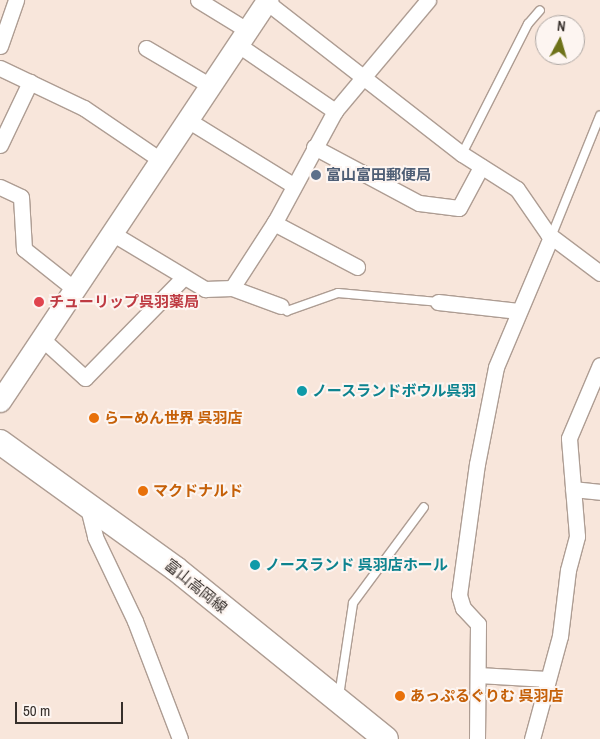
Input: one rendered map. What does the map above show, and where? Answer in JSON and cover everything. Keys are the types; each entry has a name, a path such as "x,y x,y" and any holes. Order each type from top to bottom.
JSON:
{"main road":[{"name":"富山高岡線","path":"0,442 86,502 386,739"}],"street":[{"path":"0,46 16,0"},
{"path":"198,0 335,111"},
{"path":"232,288 274,223 335,111 362,76 428,0"},
{"path":"1,395 266,1 462,154 517,189 551,237 600,273"},
{"path":"146,48 209,85"},
{"path":"0,68 84,108 159,158"},
{"path":"0,145 30,82"},
{"path":"186,119 293,185"},
{"path":"314,148 419,203 459,208 481,167"},
{"path":"0,187 21,197 24,249 72,288"},
{"path":"274,223 357,267"},
{"path":"110,232 205,289 232,288 281,306"},
{"path":"478,739 478,624 463,608 460,595 491,386 518,311 551,237"},
{"path":"40,337 85,378 184,277"},
{"path":"438,302 518,311"},
{"path":"532,739 560,636 568,570 577,536 569,438 600,365"},
{"path":"573,489 600,492"},
{"path":"86,502 95,538 135,621 180,739"},
{"path":"478,675 547,679"}],"lane":[{"path":"462,154 528,24 540,10"},
{"path":"551,237 600,116"},
{"path":"281,306 287,311 338,293 438,302"},
{"path":"339,701 353,603 424,507"}],"place":[{"name":"富山富田郵便局","path":"316,175"},
{"name":"チューリップ呉羽薬局","path":"39,302"},
{"name":"ノースランドボウル呉羽","path":"302,391"},
{"name":"らーめん世界 呉羽店","path":"94,418"},
{"name":"マクドナルド","path":"143,491"},
{"name":"ノースランド 呉羽店ホール","path":"255,565"},
{"name":"あっぷるぐりむ 呉羽店","path":"400,696"}]}
